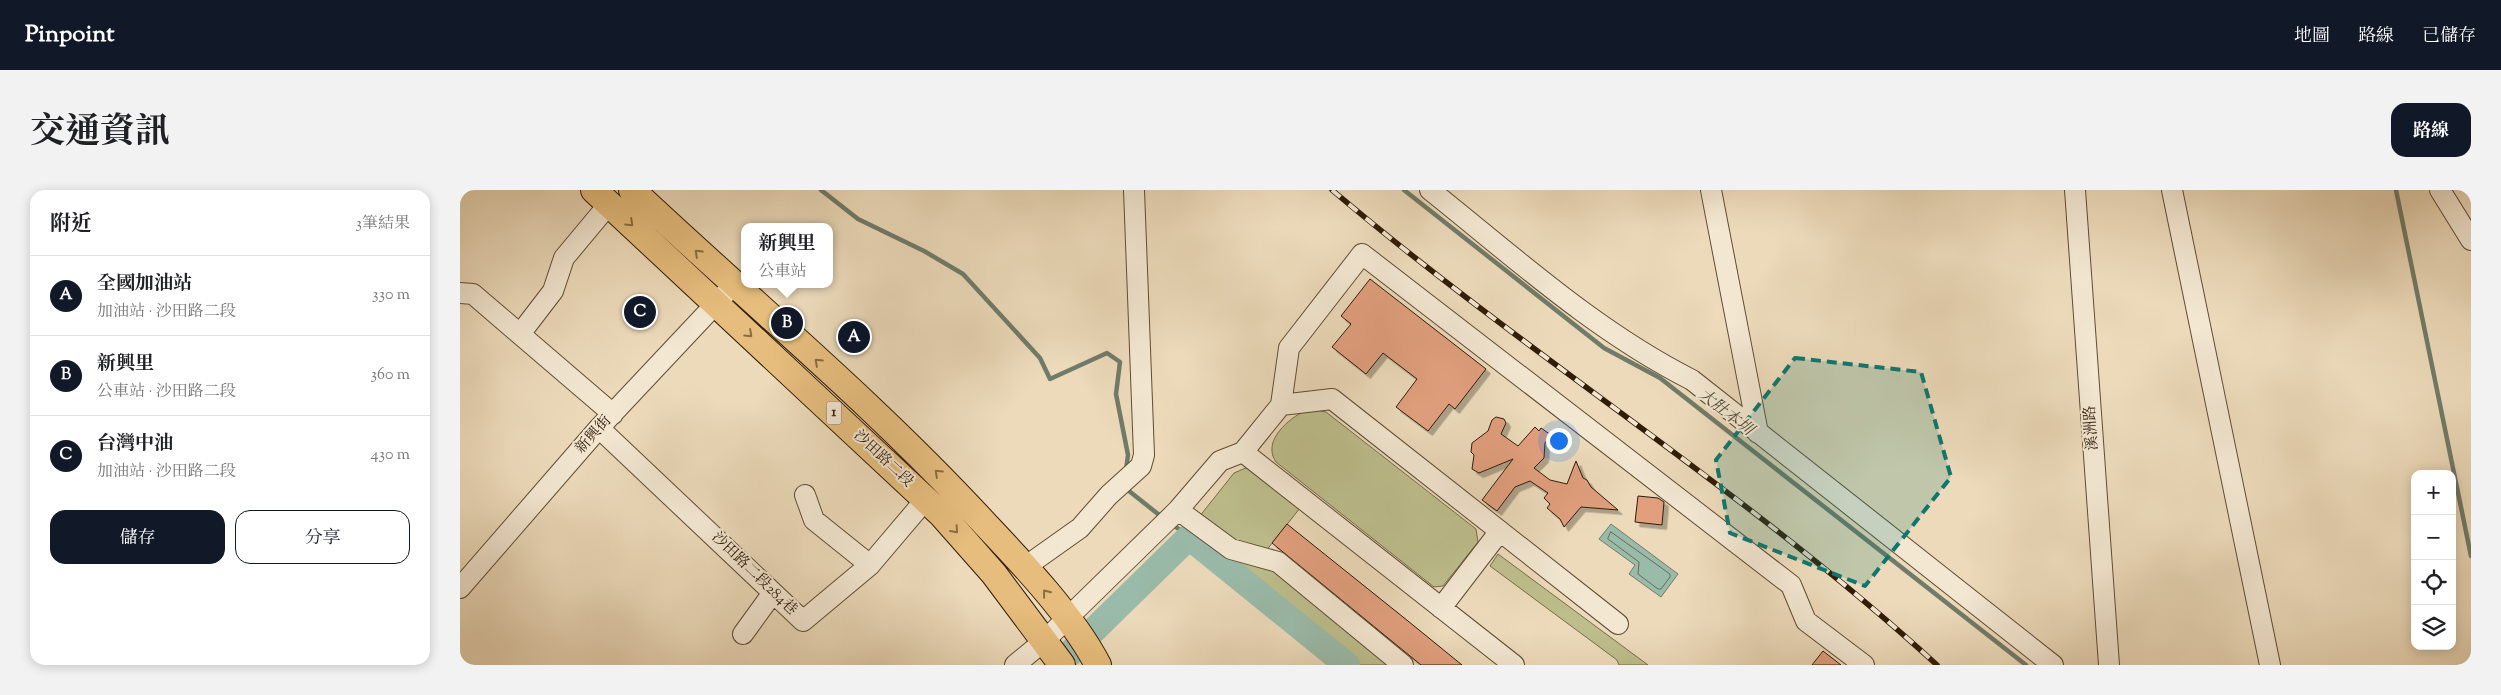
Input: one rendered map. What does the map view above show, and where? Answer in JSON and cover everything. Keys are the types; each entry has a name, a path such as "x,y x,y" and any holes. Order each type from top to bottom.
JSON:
{"main road":[{"name":"沙田路二段","path":"632,190 724,294 926,500 994,574 1054,653"},
{"name":"沙田路二段","path":"602,197 724,294 942,477 1025,566 1072,625 1095,661"}],"street":[{"path":"1025,566 1080,528 1140,466 1144,455 1134,190"},
{"path":"1430,190 1612,334 1650,359 1692,380 2053,665"},
{"path":"1710,190 1758,433"},
{"name":"溪洲路","path":"2075,190 2109,665"},
{"path":"2172,190 2270,665"},
{"path":"2440,190 2471,240"},
{"path":"520,334 553,291 564,258 602,197"},
{"path":"1015,665 1054,653 1072,625 1220,461 1243,452 1281,405 1289,348 1362,254 1791,585 1806,621 1864,665"},
{"path":"460,294 473,294 613,414"},
{"name":"新興街","path":"460,588 599,428 724,294"},
{"path":"1281,405 1332,399 1618,624"},
{"name":"沙田路二段284巷","path":"599,428 760,579 772,594 803,621 870,565 926,500"},
{"path":"1243,452 1514,665"},
{"path":"805,495 814,520 870,565"},
{"path":"1175,513 1230,549 1278,562 1403,665"},
{"path":"1441,608 1500,531"},
{"path":"743,634 772,594"}],"highlighted area":[{"path":"1795,358 1921,372 1951,477 1865,586 1730,533 1716,460"}],"green space":[{"path":"1310,409 1326,412 1476,529 1478,542 1443,586 1434,587 1276,462 1272,451 1275,437 1291,419"},
{"path":"1248,467 1300,508 1258,561 1270,565 1388,665 1343,665 1247,588 1240,557 1199,517 1234,473"},
{"path":"1498,554 1648,665 1619,665 1617,660 1490,566"}],"water":[{"path":"1611,524 1678,574 1661,597 1629,574 1635,565 1599,539"}],"building":[{"path":"1370,279 1486,369 1455,409 1449,404 1428,431 1396,407 1417,379 1383,353 1366,374 1332,347 1351,324 1341,316"},
{"path":"1496,417 1504,419 1506,423 1501,434 1518,446 1535,427 1539,431 1541,428 1551,435 1545,443 1544,458 1534,468 1550,480 1567,484 1576,461 1583,478 1618,510 1581,507 1564,527 1560,519 1547,508 1550,504 1544,498 1548,493 1530,481 1515,487 1497,511 1482,500 1513,459 1479,473 1472,469 1474,455 1471,452 1472,443 1488,431 1492,420"},
{"path":"1638,496 1658,498 1664,502 1662,525 1635,522"},
{"path":"1287,524 1462,665 1421,665 1272,543"},
{"path":"1823,651 1841,665 1812,665"}],"waterway":[{"path":"821,190 858,219 924,251 963,274 1040,358 1050,379 1107,353 1120,362 1116,394 1128,455 1126,470"},
{"name":"大肚本圳","path":"1404,190 1604,348 1660,378 2026,665"},
{"path":"2396,190 2471,556"},
{"path":"1124,487 1163,518"},
{"path":"1172,524 1189,537"},
{"path":"1058,665 1189,537 1347,665"}],"railway":[{"path":"1332,190 1483,310 1790,541 1865,602 1937,665"}],"place":[{"name":"台灣中油","path":"640,312"},
{"name":"新興里","path":"787,323"},
{"name":"全國加油站","path":"854,337"}]}
